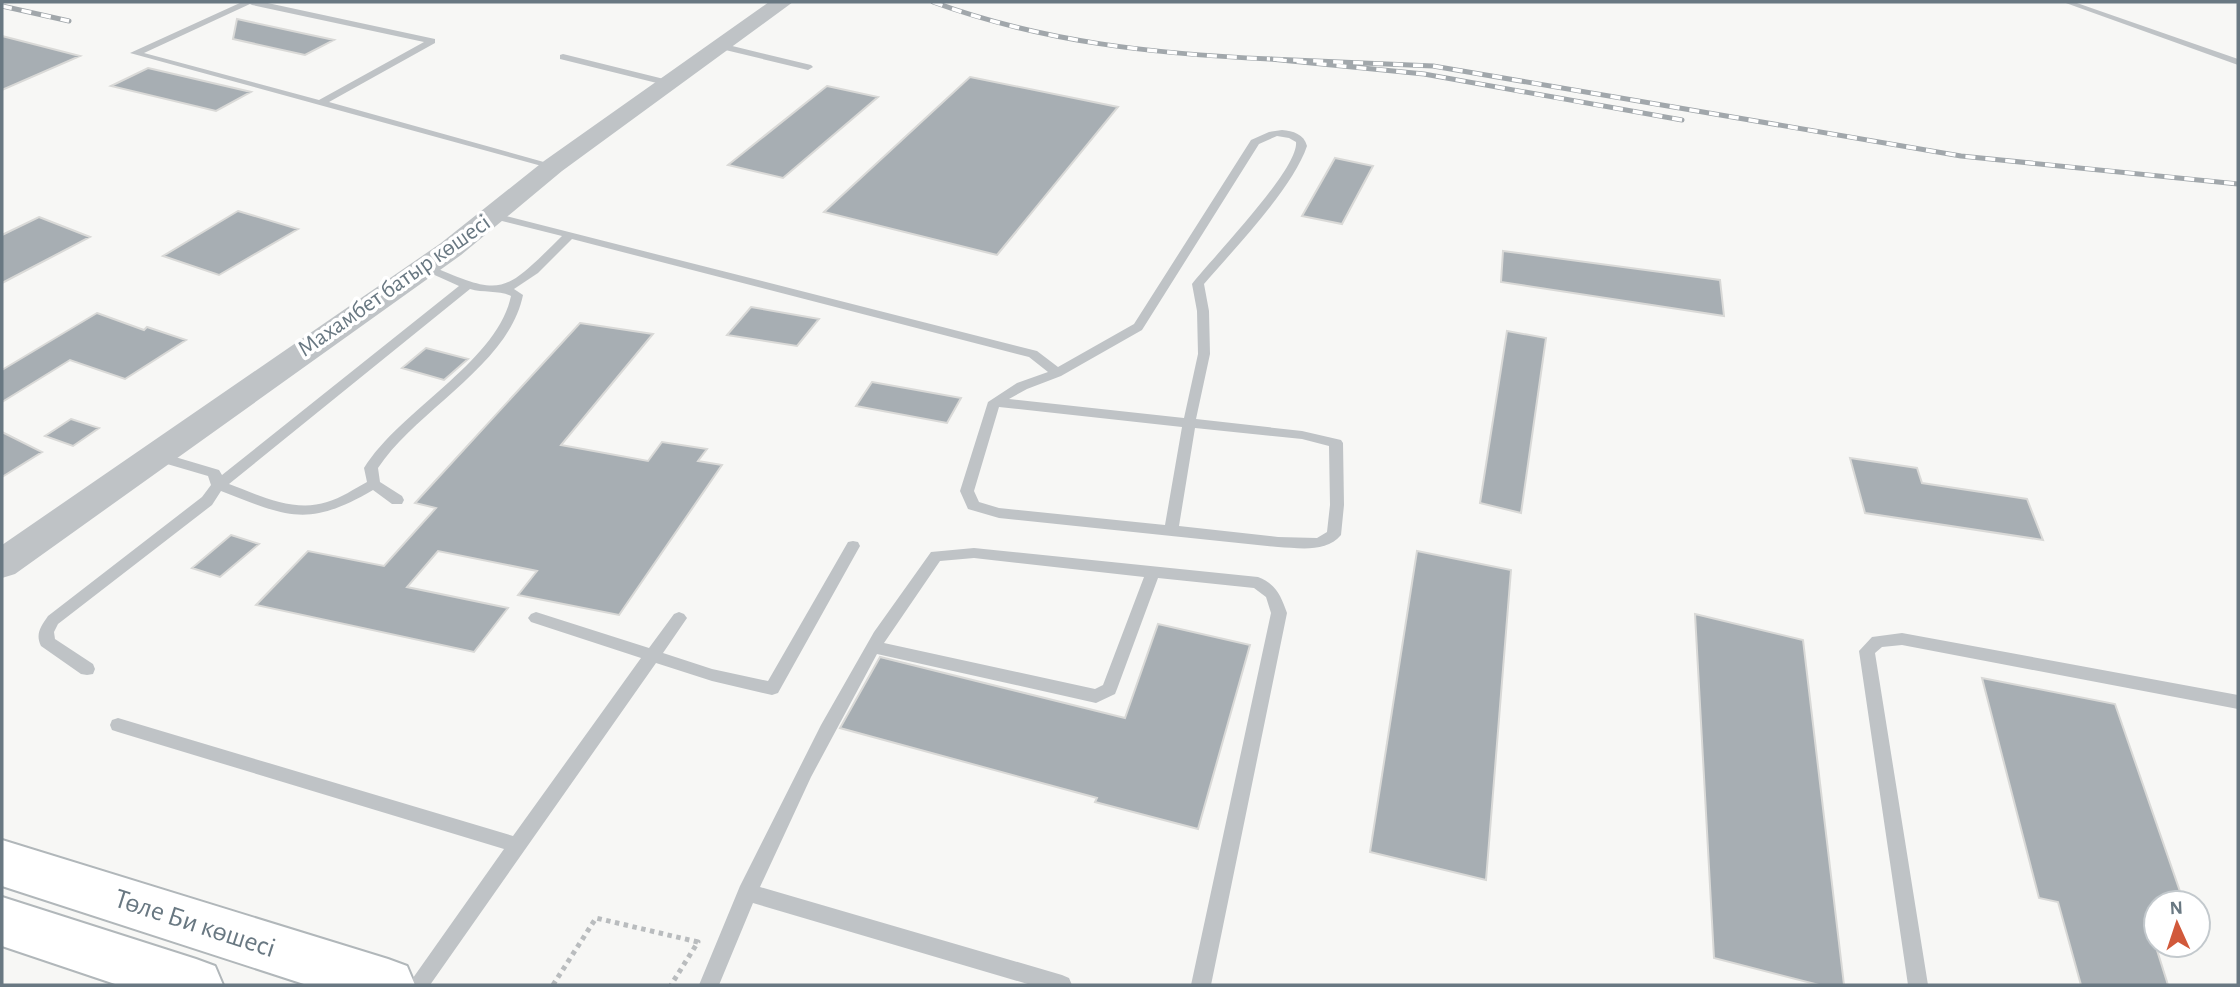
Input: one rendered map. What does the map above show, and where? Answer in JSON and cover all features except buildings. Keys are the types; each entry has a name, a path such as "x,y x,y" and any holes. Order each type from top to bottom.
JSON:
{"main road":[{"name":"Төле Би көшесі","path":"2,863 388,985"},
{"path":"2,922 196,985"}],"street":[{"name":"Махамбет батыр көшесі","path":"2,564 494,216 553,166 782,2"}],"lane":[{"path":"321,103 432,41 250,2 135,53 553,166"},
{"path":"2067,2 2238,62"},
{"path":"720,47 808,67"},
{"path":"563,57 669,83"},
{"path":"994,402 1189,423 1302,435 1336,443 1338,505 1334,535 1319,543 1171,531 999,513 973,505 967,491 994,402 1022,386 1057,373 1138,327 1255,142 1270,134 1293,135 1302,147 1298,159 1198,284 1203,311 1204,354 1189,423 1171,531"},
{"path":"494,216 1032,354 1057,373"},
{"path":"504,288 518,283 569,235"},
{"path":"397,500 374,484 371,468 387,446 482,355 514,315 517,295 504,288 468,285 423,266"},
{"path":"87,669 47,642 46,632 53,620 208,501 218,485 468,285"},
{"path":"154,456 214,473 218,485"},
{"path":"218,485 270,504 308,512 334,506 374,484"},
{"path":"536,618 712,676 772,688 853,546"},
{"path":"709,985 747,892 807,767 874,646 936,556 974,553 1258,583 1273,594 1279,612 1201,985"},
{"path":"874,646 1096,696 1110,689 1153,572"},
{"path":"418,985 679,618"},
{"path":"1918,985 1867,651 1878,641 1902,639 2238,702"},
{"path":"118,726 516,845"},
{"path":"747,892 1062,985"}],"path":[{"path":"553,985 596,918 698,942 671,985"}],"railway":[{"path":"933,2 1016,27 1099,44 1184,54 1270,59"},
{"path":"2,6 69,21"},
{"path":"1270,59 1433,66 1961,156 2238,184"},
{"path":"1270,59 1424,74 1682,120"}]}
